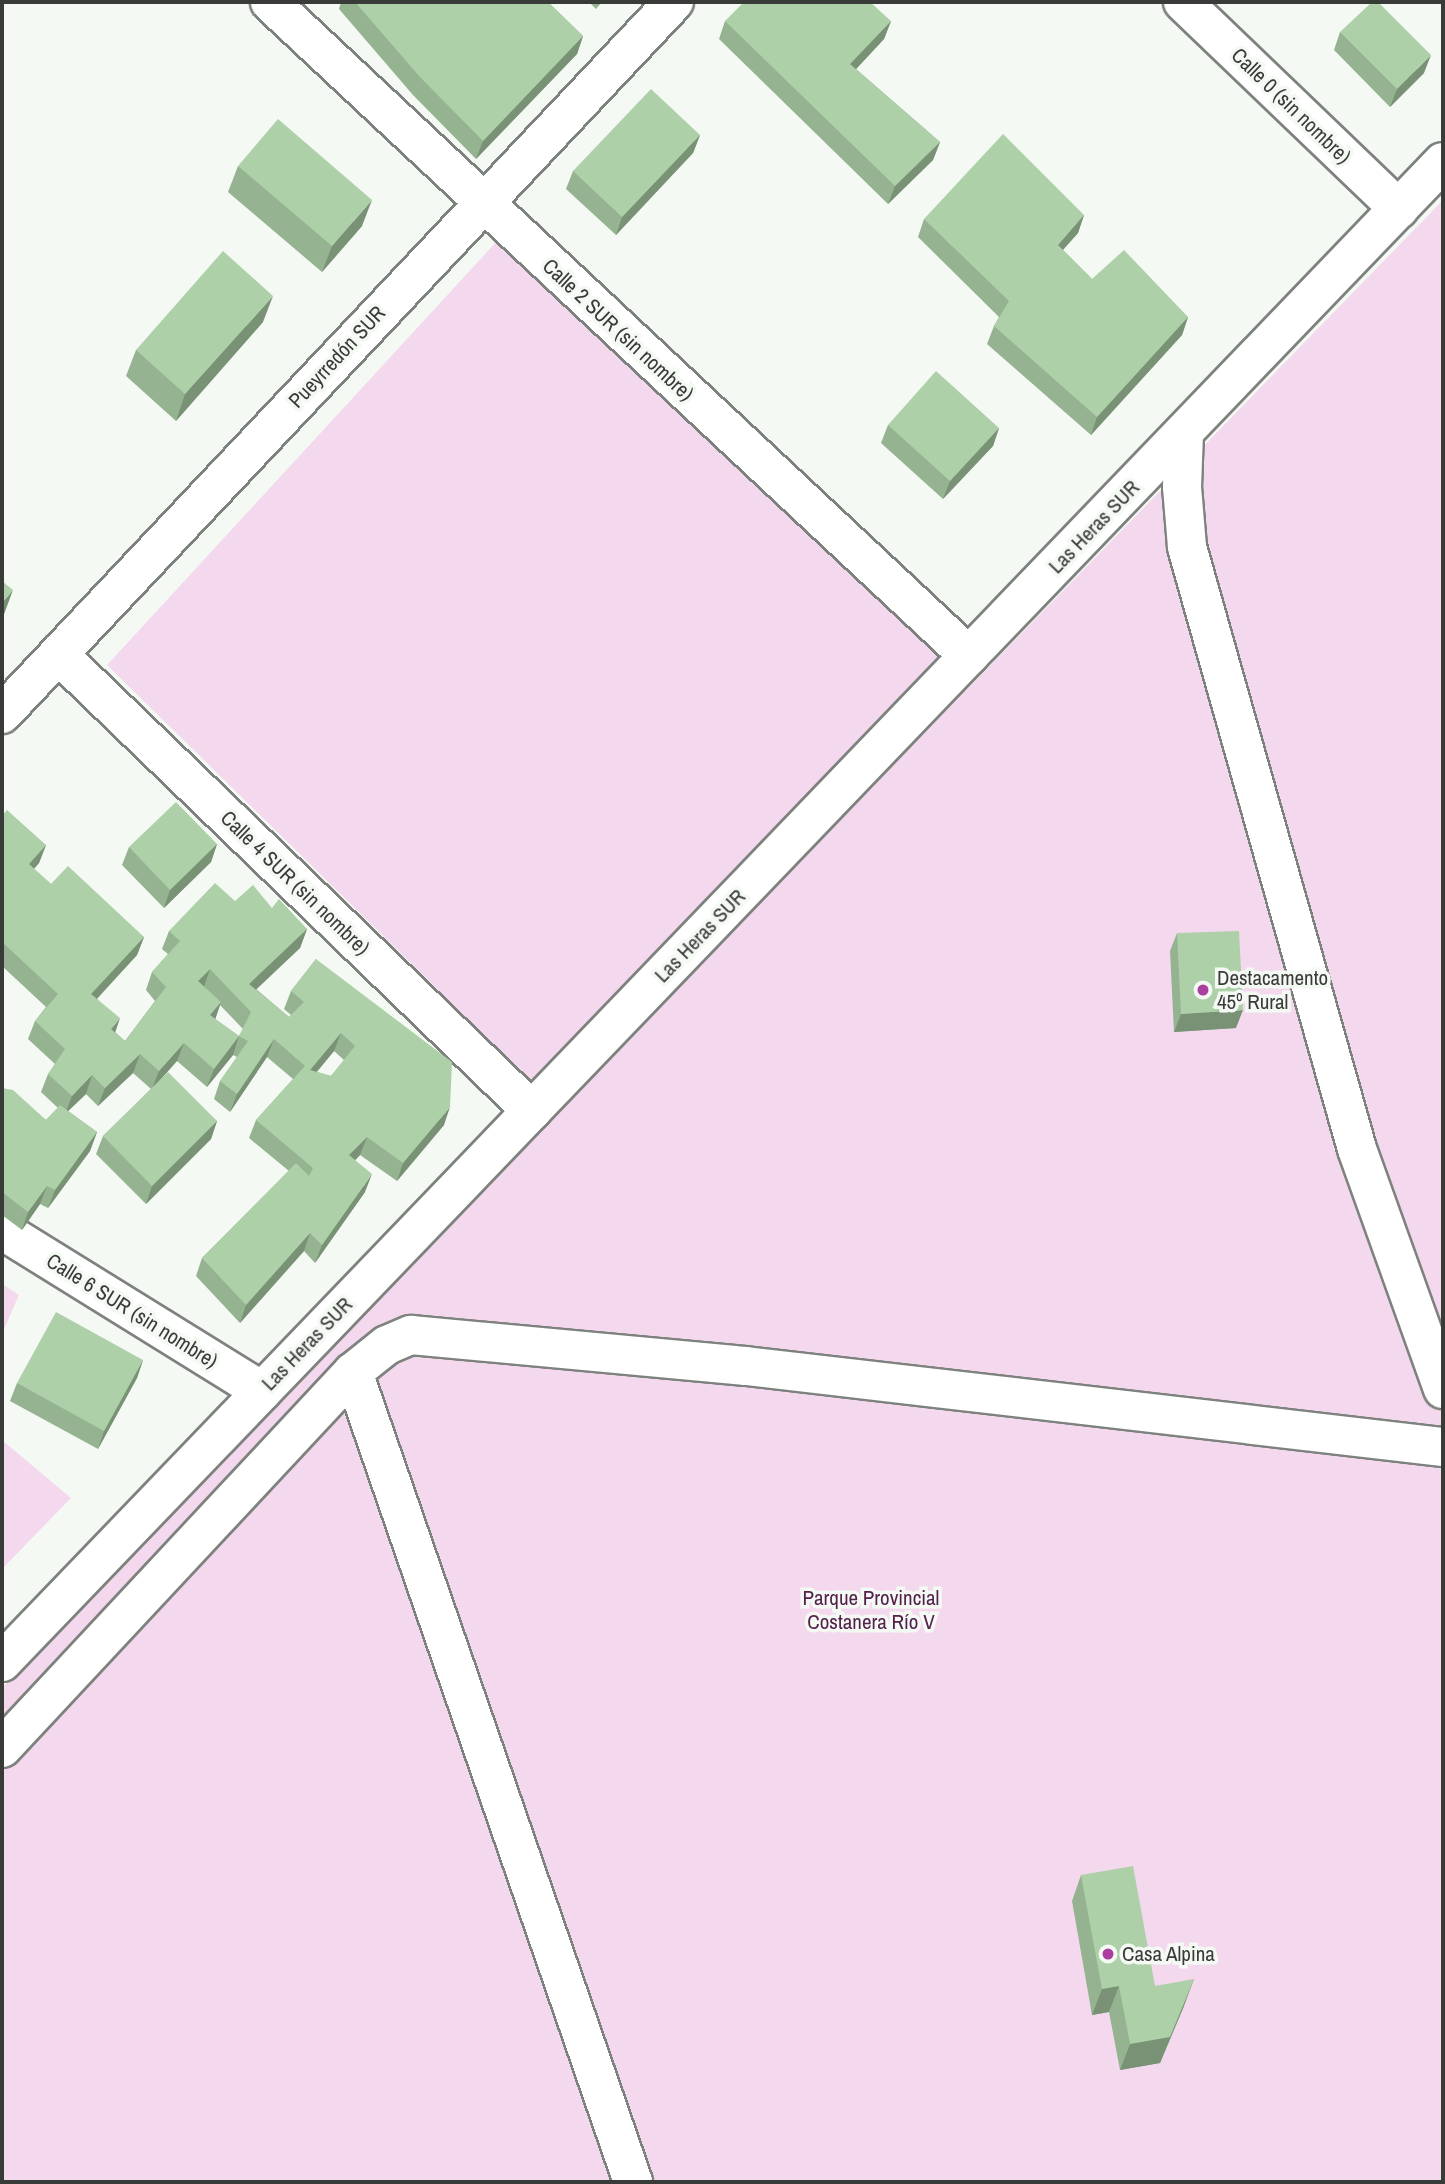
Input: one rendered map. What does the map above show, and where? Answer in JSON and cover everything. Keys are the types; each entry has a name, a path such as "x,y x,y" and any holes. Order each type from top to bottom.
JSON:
{"street":[{"name":"Calle 2 SUR (sin nombre)","path":"270,2 482,204 969,656"},
{"name":"Pueyrredón SUR","path":"2,713 674,2"},
{"name":"Calle 0 (sin nombre)","path":"1183,2 1399,209"},
{"name":"Las Heras SUR","path":"2,1662 1443,162"},
{"path":"1184,432 1182,488 1187,547 1357,1149 1443,1389"},
{"name":"Calle 4 SUR (sin nombre)","path":"58,654 531,1111"},
{"name":"Calle 6 SUR (sin nombre)","path":"2,1230 262,1391"},
{"path":"2,1748 353,1373 387,1345 411,1335 746,1366 1443,1447"},
{"path":"353,1373 633,2182"}],"green space":[{"name":"Parque Provincial Costanera Río V","path":"1443,200 1443,2182 2,2182 2,1688 234,1443"},
{"path":"498,240 942,652 534,1084 107,665"},
{"path":"2,1284 19,1295 2,1334"},
{"path":"2,1440 71,1498 2,1569"}],"building":[{"path":"355,2 548,2 583,36 483,141 420,77"},
{"path":"744,2 870,2 891,21 850,64 940,142 895,186 725,21"},
{"path":"1372,2 1378,2 1431,55 1397,89 1340,32"},
{"path":"651,89 700,135 622,217 573,171"},
{"path":"278,119 372,200 332,246 238,166"},
{"path":"1003,134 1084,215 1058,245 1092,279 1124,250 1188,317 1097,417 994,326 1009,301 924,219"},
{"path":"223,251 273,296 185,394 136,350"},
{"path":"936,371 999,428 950,481 888,425"},
{"path":"2,581 13,590 2,603"},
{"path":"176,802 217,844 170,890 129,847"},
{"path":"7,810 46,845 29,864 51,884 68,866 144,937 91,994 120,1018 111,1029 125,1041 166,987 152,972 180,941 169,931 215,883 235,901 253,885 272,908 279,899 307,929 249,984 289,1017 304,1002 291,991 316,959 452,1062 450,1107 403,1163 367,1137 349,1155 372,1174 322,1245 310,1233 246,1305 202,1258 296,1163 309,1176 313,1168 256,1120 305,1066 274,1039 237,1094 220,1081 248,1041 239,1036 214,1069 184,1043 159,1071 140,1054 105,1088 92,1075 72,1096 48,1074 65,1049 35,1021 58,994 2,942 2,816","holes":["210,969 251,1012 239,1036 210,1015 221,1002 198,981","341,1033 355,1046 331,1076 310,1070"]},
{"name":"Destacamento 45º Rural","path":"1239,931 1243,1010 1181,1014 1177,933"},
{"path":"168,1072 217,1121 152,1186 103,1136"},
{"path":"2,1088 13,1090 46,1120 60,1105 97,1132 55,1190 47,1186 28,1212 2,1192"},
{"path":"56,1312 143,1360 104,1431 17,1383"},
{"name":"Casa Alpina","path":"1133,1866 1155,1986 1194,1979 1170,2037 1130,2044 1119,1986 1102,1989 1081,1875"}],"place":[{"name":"Destacamento 45º Rural","path":"1203,990"},
{"name":"Casa Alpina","path":"1108,1954"}]}
